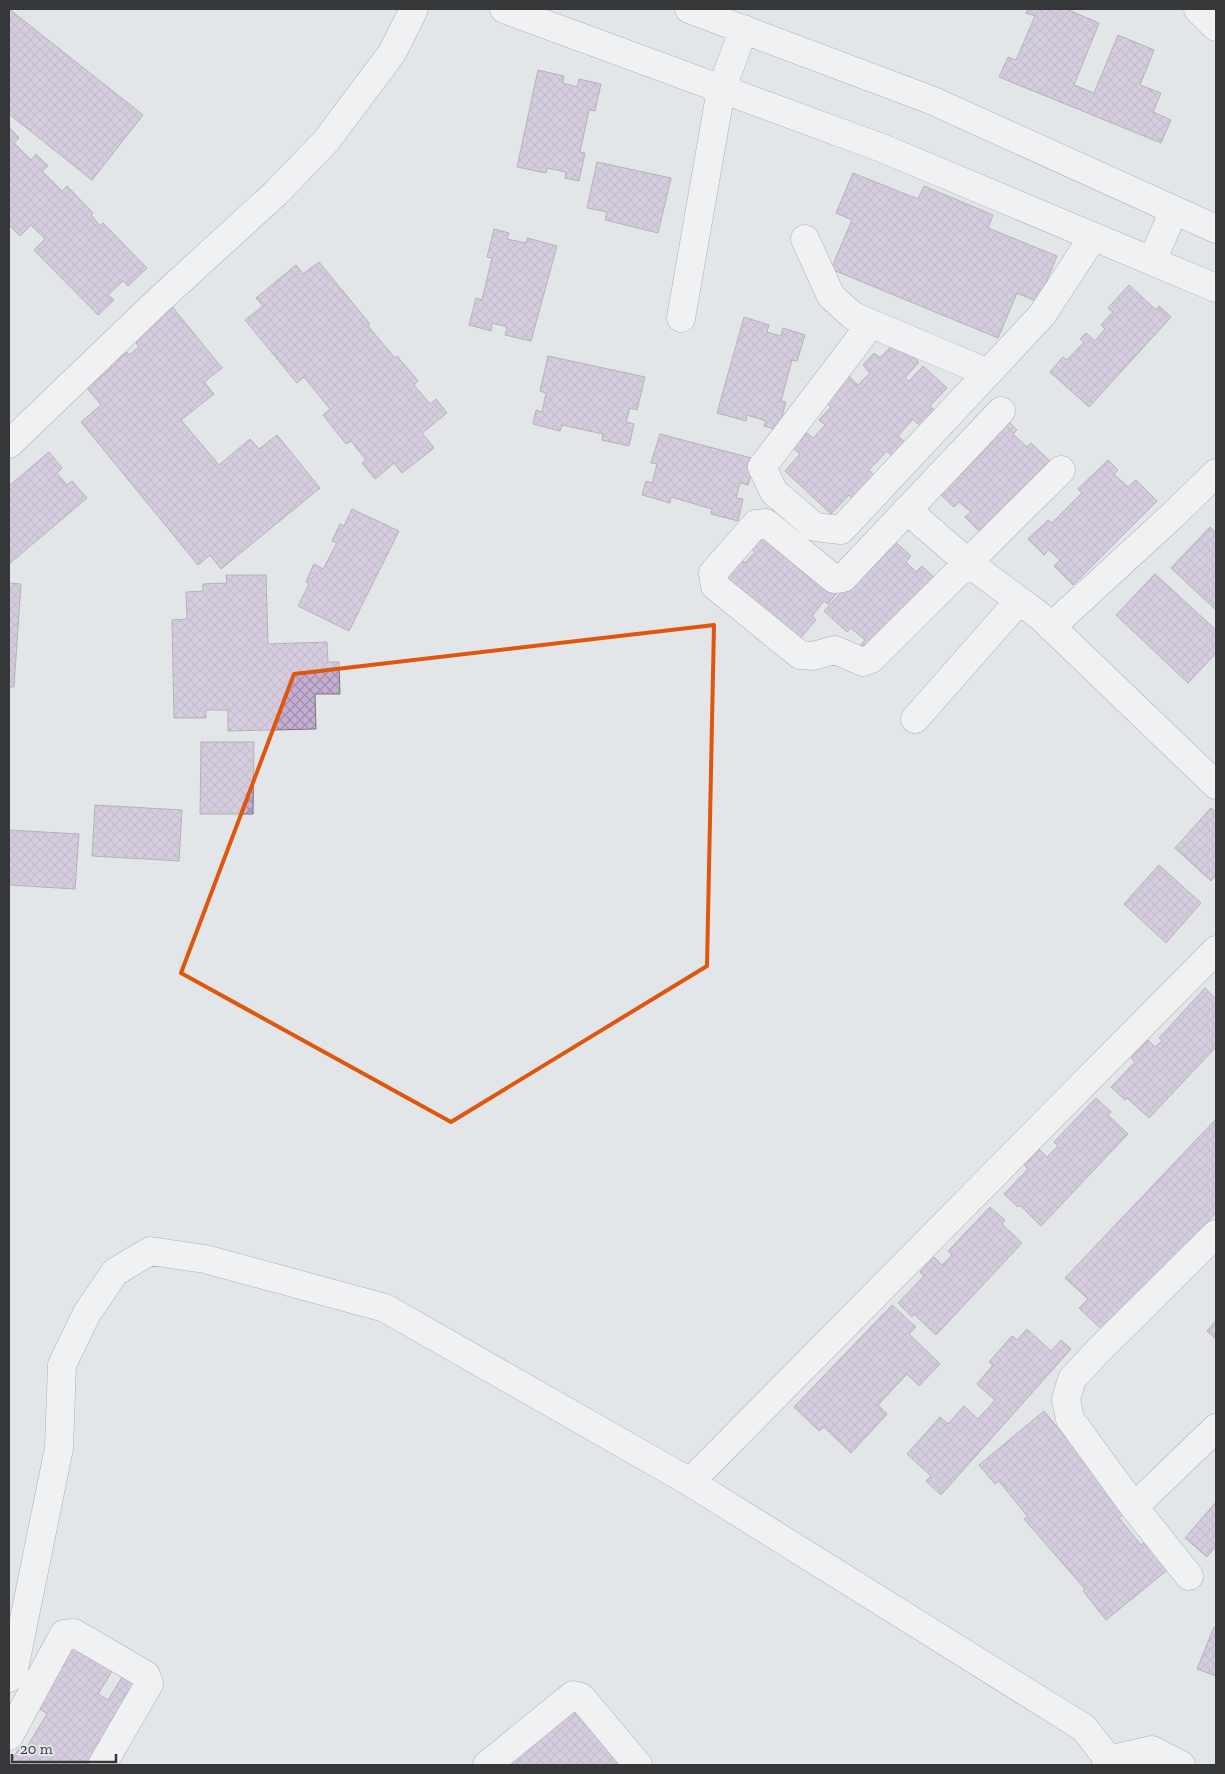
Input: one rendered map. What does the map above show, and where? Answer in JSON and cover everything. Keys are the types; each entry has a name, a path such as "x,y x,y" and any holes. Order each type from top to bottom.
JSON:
{"street":[{"path":"9,444 159,300 276,193 326,141 392,53 414,9"},
{"path":"504,9 882,148 1216,288"},
{"path":"689,9 931,100 1216,229"},
{"path":"1198,9 1216,27"},
{"path":"681,318 722,90 744,30"},
{"path":"1152,261 1174,210"},
{"path":"871,324 762,467 774,492 815,527 841,530 1042,316 1092,237"},
{"path":"805,239 831,296 853,316 988,373"},
{"path":"1001,411 843,578 834,579 766,523 756,524 713,574 715,586 800,654 813,656 835,650 863,662 871,659 1061,470"},
{"path":"1051,627 1216,473"},
{"path":"906,510 967,562 1040,616 1216,785"},
{"path":"914,719 1019,601"},
{"path":"690,1482 1216,950"},
{"path":"1189,1576 1134,1507 1070,1419 1066,1399 1072,1379 1216,1234"},
{"path":"9,1678 14,1670 59,1448 62,1365 86,1313 115,1272 150,1251 205,1259 385,1308 690,1482 1084,1728 1110,1764 1121,1757 1152,1750 1181,1765"},
{"path":"1134,1507 1216,1428"},
{"path":"9,1736 64,1634 74,1633 146,1674 150,1684 102,1765"},
{"path":"487,1765 573,1695 580,1697 638,1765"}],"highlighted area":[{"path":"714,625 707,966 451,1122 181,973 294,674"}],"building":[{"path":"9,9 143,115 92,180 9,114"},
{"path":"1028,9 1066,9 1099,23 1074,85 1094,93 1118,35 1154,50 1140,85 1161,93 1153,112 1171,120 1161,143 999,77 1008,57 1016,60 1035,16 1026,13"},
{"path":"538,70 564,76 563,83 577,87 579,79 601,84 595,111 589,110 580,152 585,153 579,181 565,178 566,172 547,168 546,173 517,167"},
{"path":"9,127 19,138 14,143 31,160 36,154 48,166 42,171 62,191 67,186 93,213 91,215 100,226 103,223 147,268 128,286 123,281 108,295 114,300 98,315 34,250 45,239 31,225 20,236 9,225"},
{"path":"597,162 671,178 658,233 605,220 607,212 587,208"},
{"path":"853,173 918,199 924,186 993,215 988,228 1057,256 1038,302 1017,293 998,338 831,269 852,220 836,213"},
{"path":"494,229 509,233 507,239 526,243 527,238 557,246 531,341 505,335 507,327 492,323 491,331 469,325 476,298 482,300 492,258 487,257"},
{"path":"319,262 370,324 368,326 395,358 397,356 418,381 414,385 430,404 436,399 447,413 422,433 434,448 402,473 394,463 375,479 362,463 366,460 351,441 346,444 323,415 330,409 304,377 297,383 245,320 263,306 256,298 296,265 303,274"},
{"path":"1129,285 1156,310 1159,306 1171,317 1089,407 1050,372 1063,357 1067,360 1084,342 1080,339 1086,333 1095,341 1105,329 1101,325 1113,312 1108,308"},
{"path":"170,304 222,368 204,382 214,394 181,420 219,465 250,439 259,449 277,435 320,488 221,569 210,555 198,565 81,422 101,405 87,388 127,352 129,355 139,347 135,341 142,335 138,330"},
{"path":"744,317 769,325 767,332 781,336 783,328 805,335 797,361 792,360 781,401 786,402 778,430 764,426 766,421 747,415 746,421 717,413"},
{"path":"896,341 919,362 905,378 909,381 923,366 947,388 930,406 935,411 921,427 913,419 898,436 906,443 893,457 887,451 869,470 876,477 857,502 849,495 831,514 785,471 800,454 793,448 807,433 813,438 825,425 819,420 831,407 823,400 847,374 858,385 870,373 863,365 874,353 880,358"},
{"path":"548,356 645,377 637,410 630,408 626,422 634,424 629,446 602,440 603,434 562,425 560,431 533,424 536,410 542,412 546,393 540,391"},
{"path":"1007,420 1017,430 1013,434 1027,447 1031,443 1053,464 984,536 965,517 971,512 959,502 954,507 938,492 957,472 961,475 991,444 987,440"},
{"path":"660,434 755,459 748,485 740,483 736,498 743,499 738,521 711,514 712,509 671,497 670,503 642,495 646,481 652,483 657,464 651,463"},
{"path":"49,452 62,468 57,473 67,485 72,481 87,498 9,564 9,486"},
{"path":"1108,460 1118,470 1114,474 1128,487 1136,480 1157,501 1073,585 1054,566 1060,560 1049,550 1044,555 1028,539 1048,520 1052,523 1082,493 1078,489"},
{"path":"352,509 399,531 349,631 298,606 309,584 306,582 314,564 323,569 337,543 332,541 340,524 344,526"},
{"path":"1210,527 1216,532 1216,610 1171,568"},
{"path":"763,530 781,552 813,580 817,576 837,593 828,604 824,601 812,616 816,620 797,642 721,579 739,558 745,563 755,552 749,547"},
{"path":"891,538 911,556 906,562 916,572 922,566 938,581 871,654 861,645 865,640 851,628 847,632 824,611"},
{"path":"1155,574 1216,630 1216,653 1188,683 1116,615"},
{"path":"226,575 266,575 268,644 327,642 328,662 339,662 340,694 315,694 316,729 228,731 228,710 206,710 206,718 174,718 172,620 187,619 186,592 203,591 203,584 227,583"},
{"path":"9,583 21,584 14,687 9,687"},
{"path":"201,742 254,742 253,814 200,814"},
{"path":"95,805 182,810 179,861 92,856"},
{"path":"1211,808 1216,812 1216,875 1211,881 1175,848"},
{"path":"9,830 79,834 75,889 9,885"},
{"path":"1159,865 1201,903 1166,943 1124,904"},
{"path":"1205,988 1216,999 1216,1047 1149,1118 1127,1098 1125,1100 1111,1087 1135,1062 1131,1058 1148,1040 1155,1047 1162,1041 1159,1038"},
{"path":"1096,1098 1111,1112 1108,1115 1128,1134 1041,1226 1020,1205 1018,1207 1004,1194 1028,1169 1024,1165 1039,1149 1047,1157 1058,1146 1054,1142"},
{"path":"1216,1119 1216,1213 1103,1331 1079,1308 1088,1299 1065,1278"},
{"path":"990,1207 1005,1220 1002,1224 1022,1243 936,1335 914,1314 912,1317 898,1303 924,1276 920,1272 934,1257 942,1265 952,1255 948,1251"},
{"path":"892,1305 916,1327 909,1334 940,1364 919,1386 907,1374 878,1405 887,1414 851,1453 824,1427 819,1431 794,1407"},
{"path":"1216,1320 1216,1339 1207,1331"},
{"path":"1027,1329 1051,1351 1061,1340 1071,1349 941,1495 926,1481 931,1476 907,1454 940,1417 948,1424 964,1406 978,1419 995,1400 977,1384 993,1365 989,1362 1012,1336 1017,1340"},
{"path":"1044,1411 1127,1512 1119,1518 1141,1545 1149,1539 1171,1567 1106,1620 1083,1591 1085,1589 1024,1519 1028,1517 999,1481 995,1484 979,1465"},
{"path":"1216,1502 1216,1550 1214,1548 1207,1557 1185,1538"},
{"path":"1214,1627 1216,1628 1216,1676 1197,1669"},
{"path":"72,1642 114,1668 98,1694 108,1700 124,1674 140,1684 94,1765 9,1765 20,1747 25,1750 47,1714 33,1704"},
{"path":"573,1701 627,1765 496,1765"}]}
